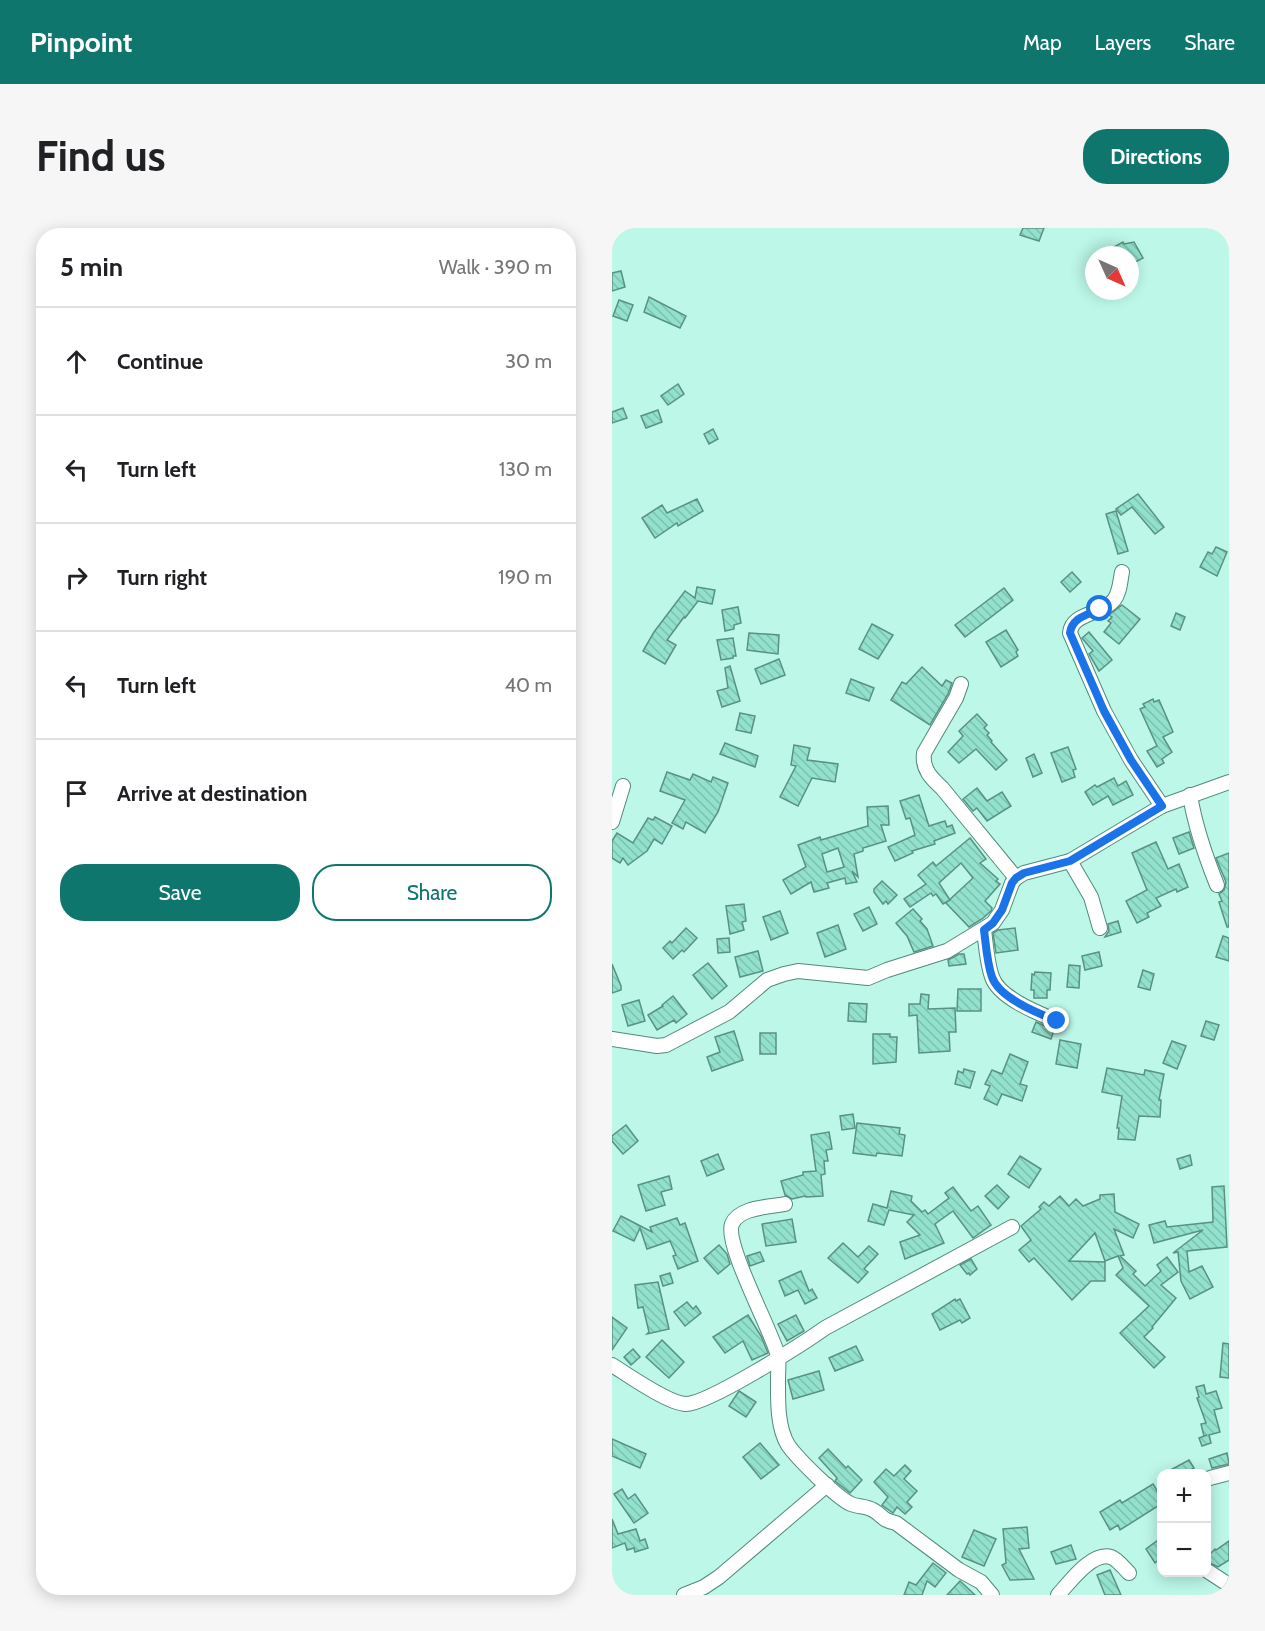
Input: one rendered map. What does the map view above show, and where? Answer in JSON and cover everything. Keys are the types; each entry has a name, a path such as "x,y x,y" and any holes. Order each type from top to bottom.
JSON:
{"street":[{"path":"1122,572 1118,592 1112,602 1076,620 1071,626 1070,633 1104,711 1131,760 1162,806"},
{"path":"961,684 956,698 924,753 923,762 928,775 942,788 1016,878"},
{"path":"612,1040 657,1046 666,1045 729,1012 767,980 776,977 798,972 868,978 947,951 993,923 1002,910 1012,883 1024,873 1070,861 1162,806 1229,782"},
{"path":"612,822 623,786"},
{"path":"1190,795 1199,836 1216,885"},
{"path":"1070,861 1091,897 1100,928"},
{"path":"984,930 992,978 998,987 1034,1012 1057,1021"},
{"path":"785,1204 745,1212 737,1217 732,1225 731,1235 749,1288 778,1358 778,1395 782,1433 789,1447 827,1485 849,1503 874,1510 884,1520 896,1523 944,1560 981,1582 992,1595"},
{"path":"612,1365 670,1400 687,1404 710,1396 778,1358 825,1328 1012,1227"},
{"path":"1211,1478 1229,1473"},
{"path":"684,1595 704,1587 719,1577 827,1485"},
{"path":"1058,1595 1085,1566 1101,1556 1112,1557 1129,1573"},
{"path":"1211,1573 1229,1585"}],"building":[{"path":"1023,228 1044,228 1039,241 1020,235"},
{"path":"1123,242 1124,244 1134,242 1136,246 1116,246"},
{"path":"621,271 625,287 612,291 612,273"},
{"path":"649,297 686,316 680,328 644,312"},
{"path":"619,300 633,305 627,321 613,316"},
{"path":"678,384 684,394 668,405 661,396"},
{"path":"623,408 627,418 612,423 612,412"},
{"path":"658,410 662,422 646,428 641,416"},
{"path":"713,429 718,439 709,444 704,434"},
{"path":"1138,494 1164,527 1155,534 1132,507 1121,515 1116,509"},
{"path":"697,499 703,511 678,526 677,523 655,538 642,518 662,505 667,513"},
{"path":"1116,511 1128,551 1118,554 1106,514"},
{"path":"1216,547 1227,552 1217,576 1200,567 1208,552 1212,554"},
{"path":"1072,572 1081,582 1070,592 1061,582"},
{"path":"697,587 715,590 712,604 698,601 684,617 667,640 676,645 665,664 643,651 654,632 685,591 695,598"},
{"path":"1004,588 1013,600 965,637 955,625"},
{"path":"1122,605 1140,619 1119,644 1104,632 1111,623 1108,621 1112,617 1109,615"},
{"path":"738,607 741,623 734,625 734,629 725,631 722,610"},
{"path":"1176,613 1185,617 1180,630 1171,626"},
{"path":"872,624 893,635 878,659 859,649"},
{"path":"1006,630 1018,650 1016,652 1018,656 1001,667 986,642"},
{"path":"1089,632 1112,660 1099,671 1089,654 1093,651 1082,638"},
{"path":"749,633 779,635 778,654 747,650"},
{"path":"733,638 736,656 721,660 717,640"},
{"path":"779,659 785,675 761,684 755,669"},
{"path":"730,666 740,701 722,707 717,691 728,688 725,668"},
{"path":"922,667 942,686 946,680 952,683 930,725 891,700 902,682 906,684"},
{"path":"851,679 874,688 869,701 846,693"},
{"path":"1153,699 1154,702 1159,700 1173,732 1163,737 1172,752 1162,759 1164,763 1157,767 1147,751 1157,746 1140,709 1145,707 1143,704"},
{"path":"740,713 755,716 751,733 736,730"},
{"path":"977,714 987,725 984,728 989,733 987,735 991,742 1007,760 996,770 976,749 959,763 948,752 963,736 959,731"},
{"path":"725,743 758,756 755,767 720,754"},
{"path":"794,745 810,748 807,760 838,764 835,782 812,778 798,806 780,797 796,766 791,765"},
{"path":"1068,747 1076,769 1073,770 1075,777 1062,782 1051,753"},
{"path":"1034,754 1042,773 1033,777 1026,758"},
{"path":"667,772 690,780 693,774 711,782 713,777 728,783 718,812 705,833 686,822 683,829 672,823 685,800 660,791"},
{"path":"1114,778 1118,786 1126,781 1133,795 1113,805 1108,796 1093,805 1085,792 1095,785 1097,787"},
{"path":"977,788 987,801 1002,792 1011,806 987,821 977,808 973,811 963,799"},
{"path":"919,795 929,826 945,821 947,827 952,825 955,833 934,841 935,844 912,851 913,853 895,861 888,847 915,835 910,818 906,819 900,801"},
{"path":"888,806 889,825 881,825 886,841 863,848 863,851 854,854 858,877 852,871 857,882 846,884 845,878 827,883 829,888 814,892 811,882 791,894 783,880 806,867 798,845 820,837 821,840 868,826 867,807","holes":["838,848 844,867 827,872 822,854"]},
{"path":"655,817 672,826 662,844 654,839 647,851 628,865 623,858 620,863 612,858 612,841 617,833 633,843 648,818 653,820"},
{"path":"1189,832 1194,848 1179,854 1173,838"},
{"path":"970,838 986,859 980,863 998,879 996,881 1000,884 985,901 992,908 991,911 969,927 946,903 948,901 943,904 936,894 933,896 931,893 910,907 904,899 926,884 918,875 933,862 936,866","holes":["961,863 973,878 950,900 939,883"]},
{"path":"1156,842 1168,869 1179,864 1188,887 1177,892 1176,889 1156,898 1161,906 1147,913 1149,917 1137,923 1126,901 1147,890 1132,853"},
{"path":"1229,853 1229,927 1227,927 1219,902 1222,901 1219,894 1224,890 1226,882 1216,858"},
{"path":"882,881 897,895 888,904 886,901 883,904 874,892"},
{"path":"744,904 746,921 742,922 744,930 730,934 726,906"},
{"path":"869,907 877,924 863,931 854,914"},
{"path":"913,909 922,919 920,921 927,929 933,946 914,952 907,936 896,923"},
{"path":"780,911 788,933 771,940 763,917"},
{"path":"1118,921 1121,932 1105,937 1109,931 1108,924"},
{"path":"838,925 846,949 825,957 817,933"},
{"path":"686,928 697,938 684,952 682,950 673,959 663,948 670,941 672,943"},
{"path":"1015,928 1018,950 996,953 993,933 998,930"},
{"path":"1223,936 1229,938 1229,961 1216,957"},
{"path":"729,938 730,952 718,953 717,939"},
{"path":"758,951 763,971 740,977 735,957"},
{"path":"1099,952 1102,966 1085,970 1082,956"},
{"path":"964,954 966,964 949,966 948,960"},
{"path":"708,963 727,986 712,999 693,975"},
{"path":"612,964 621,990 612,993"},
{"path":"1069,965 1080,966 1079,988 1067,987"},
{"path":"1143,970 1154,974 1150,990 1138,987"},
{"path":"1035,972 1051,973 1047,998 1034,998 1034,990 1031,990 1032,974 1034,975"},
{"path":"958,989 981,989 981,1011 957,1011"},
{"path":"921,994 929,995 928,1009 955,1008 956,1032 949,1032 950,1051 919,1053 917,1015 909,1016 909,1004 920,1004"},
{"path":"673,996 687,1014 676,1023 674,1020 657,1030 648,1015 663,1006"},
{"path":"639,1000 645,1021 628,1026 622,1005"},
{"path":"849,1003 867,1004 866,1022 848,1021"},
{"path":"1206,1021 1219,1025 1214,1040 1201,1036"},
{"path":"1036,1022 1054,1030 1051,1039 1032,1032"},
{"path":"734,1031 743,1060 712,1071 707,1057 720,1052 715,1037"},
{"path":"760,1033 776,1033 776,1054 760,1054"},
{"path":"873,1034 890,1034 890,1037 897,1037 896,1062 873,1064"},
{"path":"1060,1040 1081,1044 1077,1068 1056,1064"},
{"path":"1172,1041 1186,1046 1177,1069 1163,1063"},
{"path":"1010,1054 1028,1062 1020,1084 1027,1086 1022,1101 1002,1094 997,1105 984,1099 990,1086 985,1084 992,1070 1002,1074"},
{"path":"1107,1068 1144,1075 1145,1070 1164,1074 1159,1100 1161,1100 1160,1117 1139,1116 1135,1140 1118,1139 1119,1128 1117,1128 1122,1096 1102,1092"},
{"path":"964,1069 975,1072 970,1088 955,1084 958,1071 963,1073"},
{"path":"853,1114 855,1128 842,1130 840,1116"},
{"path":"857,1123 900,1128 899,1134 905,1135 902,1156 853,1153"},
{"path":"626,1125 638,1141 623,1154 612,1141 612,1136"},
{"path":"829,1132 832,1149 826,1150 828,1161 824,1161 825,1174 821,1175 823,1196 792,1199 785,1195 781,1181 803,1175 803,1172 816,1171 811,1135"},
{"path":"718,1154 724,1169 707,1176 701,1161"},
{"path":"1190,1155 1192,1165 1180,1169 1177,1159"},
{"path":"1020,1156 1041,1169 1029,1188 1008,1174"},
{"path":"669,1176 672,1189 661,1192 665,1205 646,1211 638,1185"},
{"path":"997,1185 1009,1197 998,1209 985,1196"},
{"path":"1224,1186 1227,1247 1187,1251 1189,1272 1202,1266 1213,1287 1190,1299 1181,1281 1178,1252 1173,1253 1203,1230 1154,1243 1149,1225 1165,1221 1167,1227 1213,1222 1212,1187"},
{"path":"953,1187 971,1211 978,1206 991,1225 973,1238 953,1211 935,1224 944,1243 905,1259 900,1242 920,1235 907,1222 914,1215 889,1210 884,1225 868,1221 873,1204 887,1208 891,1191 912,1196 911,1201 922,1212 925,1210 928,1214 949,1198 945,1193"},
{"path":"1114,1194 1115,1212 1139,1224 1133,1238 1114,1229 1124,1255 1120,1256 1136,1271 1133,1274 1145,1286 1161,1271 1157,1265 1167,1257 1178,1272 1161,1285 1176,1298 1144,1337 1165,1357 1154,1368 1120,1333 1149,1306 1116,1275 1123,1268 1118,1256 1105,1261 1095,1233 1069,1261 1105,1262 1105,1281 1091,1281 1072,1300 1034,1258 1029,1262 1019,1250 1031,1240 1021,1226 1041,1209 1039,1207 1044,1202 1049,1206 1060,1196 1069,1206 1076,1199 1083,1206 1100,1199 1100,1195"},
{"path":"621,1216 652,1232 650,1227 677,1218 680,1225 685,1223 698,1261 678,1269 673,1256 676,1255 670,1241 647,1249 640,1228 634,1241 613,1231"},
{"path":"792,1219 796,1242 766,1246 762,1224"},
{"path":"843,1243 858,1257 869,1246 878,1254 864,1269 868,1272 858,1283 828,1258"},
{"path":"719,1245 727,1254 730,1264 718,1274 704,1258"},
{"path":"760,1252 764,1261 750,1266 747,1256"},
{"path":"971,1259 977,1269 970,1275 960,1265"},
{"path":"801,1271 809,1291 812,1289 817,1298 805,1304 798,1290 785,1296 779,1281"},
{"path":"670,1273 673,1283 663,1286 660,1276"},
{"path":"658,1282 669,1329 647,1334 649,1332 643,1307 638,1308 635,1285"},
{"path":"955,1299 956,1301 960,1299 970,1318 962,1323 960,1320 940,1330 932,1314"},
{"path":"687,1302 693,1309 696,1306 701,1313 685,1326 674,1312"},
{"path":"748,1315 768,1353 752,1360 743,1341 725,1353 713,1337"},
{"path":"796,1315 804,1331 787,1341 778,1324"},
{"path":"612,1317 627,1328 612,1350"},
{"path":"662,1340 684,1362 669,1378 646,1357"},
{"path":"1223,1343 1229,1344 1229,1378 1220,1377"},
{"path":"856,1346 863,1360 835,1371 829,1358"},
{"path":"633,1349 640,1357 631,1365 624,1357"},
{"path":"819,1371 824,1390 793,1399 788,1380"},
{"path":"1204,1385 1206,1394 1216,1391 1222,1408 1214,1410 1220,1432 1209,1435 1211,1443 1202,1446 1199,1438 1207,1435 1204,1436 1201,1424 1206,1423 1197,1398 1199,1397 1196,1387"},
{"path":"739,1391 756,1402 746,1417 729,1406"},
{"path":"612,1439 646,1454 640,1468 612,1456"},
{"path":"760,1443 779,1465 761,1479 743,1457"},
{"path":"828,1449 846,1468 848,1466 862,1480 850,1493 835,1481 837,1478 819,1458"},
{"path":"1227,1453 1229,1464 1212,1468 1209,1459"},
{"path":"1189,1460 1194,1468 1192,1469 1172,1469"},
{"path":"905,1465 911,1471 904,1479 917,1491 907,1502 912,1507 905,1514 897,1507 893,1513 882,1505 888,1497 874,1482 886,1469 894,1476"},
{"path":"1153,1484 1157,1490 1157,1507 1120,1530 1118,1525 1110,1530 1100,1512 1120,1500 1122,1503"},
{"path":"622,1489 628,1499 635,1494 648,1513 634,1523 614,1494"},
{"path":"612,1519 618,1534 636,1529 640,1541 645,1539 648,1548 635,1552 634,1548 627,1550 625,1543 612,1548"},
{"path":"1027,1527 1029,1548 1019,1549 1034,1579 1010,1580 1002,1565 1006,1563 1003,1529"},
{"path":"974,1530 996,1539 984,1566 962,1557"},
{"path":"1157,1541 1157,1561 1155,1563 1146,1549"},
{"path":"1229,1541 1229,1560 1218,1567 1211,1564 1211,1553"},
{"path":"1071,1545 1076,1559 1056,1564 1051,1552"},
{"path":"933,1563 946,1573 935,1587 927,1581 922,1595 904,1595 909,1582 916,1585"},
{"path":"1110,1570 1121,1595 1105,1595 1097,1575"},
{"path":"960,1581 975,1595 947,1595"}],"route":[{"path":"1057,1021 1034,1012 998,987 992,978 984,930 993,923 1002,910 1016,878 1024,873 1070,861 1162,806 1131,760 1104,711 1070,633 1071,626 1076,620 1100,609"}]}
